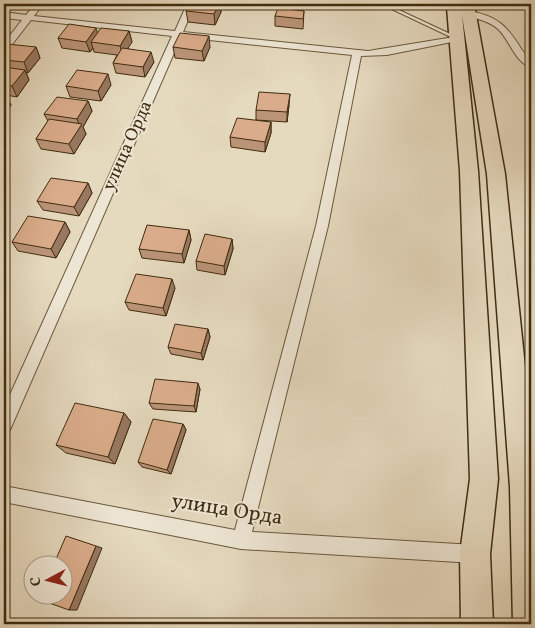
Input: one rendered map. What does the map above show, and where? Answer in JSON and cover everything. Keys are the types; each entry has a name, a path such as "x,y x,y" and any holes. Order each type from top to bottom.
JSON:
{"highway":[{"path":"463,7 484,479 475,554 477,624"},
{"path":"465,38 496,174 524,487 529,624"}],"street":[{"path":"4,49 39,4"},
{"name":"улица Орда","path":"4,426 191,4"},
{"path":"463,7 496,23 508,34 518,52 531,64"},
{"path":"4,15 178,32 358,53 387,52 465,38"},
{"path":"241,540 322,226 358,53"},
{"name":"улица Орда","path":"4,494 241,540 475,554"}],"lane":[{"path":"383,4 465,38"}],"building":[{"path":"190,4 219,4 214,14 186,11"},
{"path":"278,8 304,11 303,19 275,16"},
{"path":"69,24 96,28 86,42 58,38"},
{"path":"101,28 129,31 120,46 91,42"},
{"path":"180,33 209,36 202,51 173,47"},
{"path":"7,44 36,47 24,62 4,60 4,48"},
{"path":"122,48 151,52 143,67 113,63"},
{"path":"4,67 25,70 12,86 4,85"},
{"path":"77,70 108,74 98,91 66,86"},
{"path":"259,92 290,94 287,112 256,110"},
{"path":"57,97 88,101 77,119 44,114"},
{"path":"237,118 271,122 265,142 230,137"},
{"path":"49,119 82,124 69,144 36,139"},
{"path":"51,178 88,183 74,207 37,201"},
{"path":"28,216 65,222 51,249 12,242"},
{"path":"147,225 189,230 182,254 139,249"},
{"path":"205,234 232,239 224,266 196,261"},
{"path":"136,274 172,279 163,308 125,302"},
{"path":"175,324 208,329 201,353 168,347"},
{"path":"155,379 198,383 194,406 149,403"},
{"path":"75,403 124,413 108,457 56,445"},
{"path":"153,419 183,424 167,470 138,462"},
{"path":"66,536 96,546 72,603 72,556 57,556"},
{"path":"58,606 71,606 69,610"}]}
